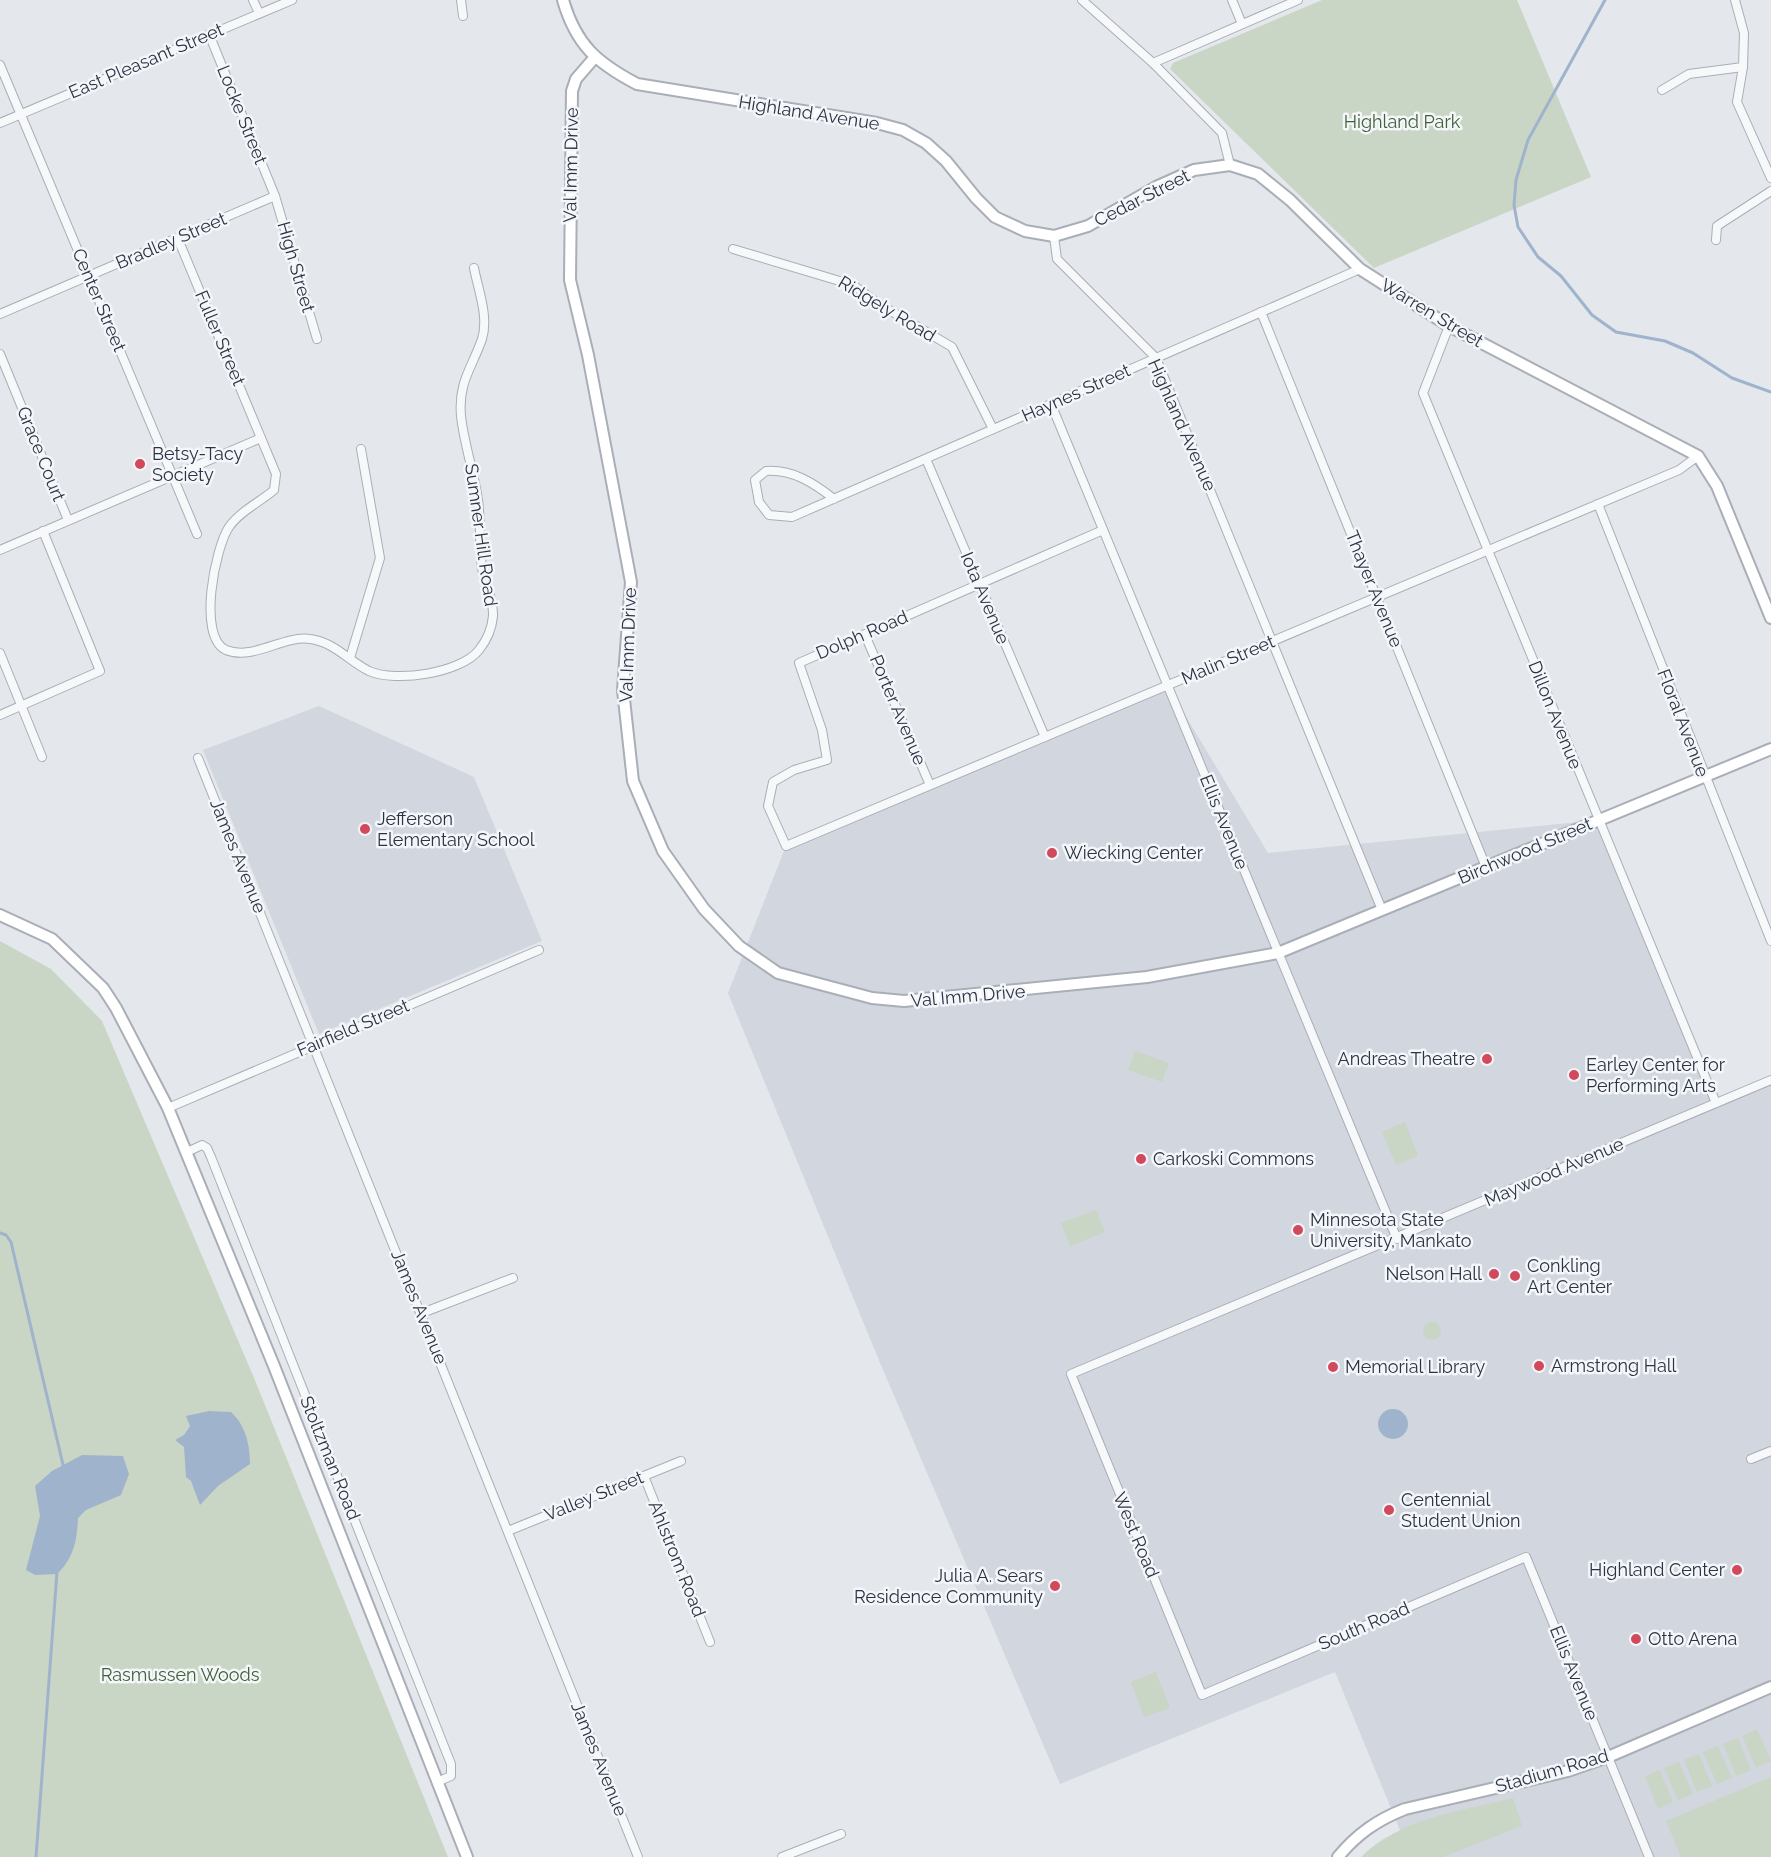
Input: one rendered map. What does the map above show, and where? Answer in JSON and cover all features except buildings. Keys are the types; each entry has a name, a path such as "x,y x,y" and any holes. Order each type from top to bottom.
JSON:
{"street":[{"path":"254,0 259,13"},
{"name":"East Pleasant Street","path":"0,123 292,0"},
{"path":"461,0 463,16"},
{"name":"Highland Avenue","path":"563,0 572,26 595,57 609,69 638,84 877,123 903,130 926,143 946,161 995,217 1025,231 1054,236 1057,259 1156,358 1382,910"},
{"path":"1082,0 1153,63 1222,134 1230,165"},
{"path":"1232,0 1242,24"},
{"path":"1153,63 1298,0"},
{"path":"1735,0 1744,33 1743,67 1737,102 1771,178"},
{"name":"Locke Street","path":"209,34 275,196"},
{"name":"Val Imm Drive","path":"595,57 576,79 572,91 570,280 590,366 632,582 623,690 633,781 663,851 704,909 739,946 778,973 872,998 904,1001 1147,977 1278,953"},
{"name":"Center Street","path":"0,65 197,534"},
{"path":"1662,90 1689,74 1743,67"},
{"name":"Cedar Street","path":"1054,236 1088,226 1156,187 1194,170 1230,165"},
{"name":"Warren Street","path":"1230,165 1258,174 1290,200 1360,269 1449,326 1698,456"},
{"path":"1716,240 1717,226 1771,191"},
{"name":"Bradley Street","path":"0,314 275,196"},
{"name":"High Street","path":"275,196 317,339"},
{"name":"Fuller Street","path":"178,239 261,438"},
{"name":"Ridgely Road","path":"733,249 853,285 888,310 952,347 993,429"},
{"name":"Sumner Hill Road","path":"261,438 276,474 274,490 240,515 224,537 213,589 210,622 213,636 225,650 235,651 308,638 321,641 372,672 384,676 407,676 446,669 470,660 478,651 490,628 493,615 482,566 478,501 461,417 460,396 463,380 482,338 485,322 474,268"},
{"name":"Haynes Street","path":"834,499 819,487 789,472 766,471 754,480 759,502 769,515 792,517 834,499 926,459 1360,269"},
{"name":"Thayer Avenue","path":"1261,312 1486,867"},
{"name":"Dillon Avenue","path":"1449,326 1423,393 1716,1103"},
{"name":"Grace Court","path":"0,354 69,520"},
{"name":"Ellis Avenue","path":"1051,404 1397,1239"},
{"path":"0,550 261,438"},
{"path":"350,658 380,558 361,449"},
{"path":"1698,456 1717,486 1771,618"},
{"name":"Malin Street","path":"772,816 786,846 1679,470 1698,456"},
{"name":"Iota Avenue","path":"926,459 1045,737"},
{"name":"Floral Avenue","path":"1598,504 1771,941"},
{"name":"Dolph Road","path":"772,816 768,806 774,782 794,770 827,760 822,730 799,663 1103,530"},
{"path":"0,715 100,671 44,531"},
{"name":"Porter Avenue","path":"865,635 930,785"},
{"path":"0,653 42,757"},
{"name":"Birchwood Street","path":"1278,953 1771,748"},
{"name":"James Avenue","path":"198,758 638,1857"},
{"name":"Stoltzman Road","path":"0,915 52,939 103,988 116,1008 168,1108 467,1857"},
{"name":"Fairfield Street","path":"168,1108 539,950"},
{"name":"Maywood Avenue","path":"1071,1374 1771,1080"},
{"name":"Stoltzman Road","path":"187,1152 202,1145 207,1148 211,1157 451,1764 451,1776 437,1782"},
{"path":"422,1313 513,1278"},
{"name":"West Road","path":"1071,1374 1202,1695"},
{"path":"1751,1460 1771,1451"},
{"name":"Valley Street","path":"508,1531 681,1461"},
{"name":"Ahlstrom Road","path":"644,1476 710,1642"},
{"name":"Ellis Avenue","path":"1526,1557 1649,1857"},
{"name":"South Road","path":"1202,1695 1526,1557"},
{"name":"Stadium Road","path":"1338,1857 1362,1832 1383,1818 1404,1809 1568,1771 1771,1687"},
{"path":"782,1857 841,1833"}],"shaded area":[{"name":"Minnesota State University, Mankato","path":"1167,685 1268,853 1599,820 1716,1103 1771,1080 1771,1857 1411,1857 1335,1672 1060,1784 878,1358 728,993 786,846"},
{"name":"Jefferson Elementary School","path":"319,706 474,777 542,941 319,1034 203,750"}],"green space":[{"name":"Highland Park","path":"1322,0 1517,0 1591,177 1374,268 1170,69 1173,63"},
{"name":"Rasmussen Woods","path":"0,941 51,969 102,1021 254,1378 448,1857 0,1857"},
{"path":"1135,1051 1169,1063 1162,1082 1128,1070"},
{"path":"1405,1122 1418,1156 1396,1165 1382,1132"},
{"path":"1096,1210 1105,1232 1070,1246 1061,1223"},
{"path":"1432,1322 1438,1325 1441,1331 1438,1337 1432,1340 1426,1337 1423,1331 1426,1325"},
{"path":"1156,1672 1170,1708 1144,1717 1131,1682"},
{"path":"1757,1729 1771,1761 1756,1768 1742,1736"},
{"path":"1738,1738 1751,1770 1736,1776 1723,1744"},
{"path":"1718,1746 1732,1778 1717,1784 1703,1752"},
{"path":"1699,1754 1712,1786 1697,1792 1684,1760"},
{"path":"1679,1762 1693,1794 1678,1800 1664,1768"},
{"path":"1660,1770 1673,1802 1658,1809 1645,1776"},
{"path":"1771,1777 1771,1857 1681,1857 1666,1821"},
{"path":"1513,1798 1522,1826 1443,1857 1361,1857 1394,1833 1413,1825 1453,1812"}],"water":[{"path":"1393,1409 1404,1413 1408,1424 1404,1435 1393,1439 1382,1435 1378,1424 1382,1413"},
{"path":"209,1411 231,1412 236,1417 246,1436 250,1464 218,1486 200,1505 191,1481 186,1477 184,1447 175,1440 184,1435 190,1426 186,1416"},
{"path":"82,1455 123,1456 129,1474 121,1495 86,1510 78,1518 74,1548 67,1562 57,1574 35,1575 26,1570 40,1516 35,1486 52,1471"}],"waterway":[{"path":"1605,0 1528,140 1516,180 1514,205 1518,227 1538,257 1561,276 1592,315 1616,332 1665,341 1693,353 1732,378 1771,392"},
{"path":"0,1233 6,1235 11,1242 64,1469"},
{"path":"36,1857 57,1572"}],"place":[{"name":"Betsy-Tacy Society","path":"140,464"},
{"name":"Jefferson Elementary School","path":"365,829"},
{"name":"Wiecking Center","path":"1052,853"},
{"name":"Andreas Theatre","path":"1487,1059"},
{"name":"Earley Center for Performing Arts","path":"1574,1075"},
{"name":"Carkoski Commons","path":"1141,1159"},
{"name":"Minnesota State University, Mankato","path":"1298,1230"},
{"name":"Nelson Hall","path":"1494,1274"},
{"name":"Conkling Art Center","path":"1515,1276"},
{"name":"Armstrong Hall","path":"1539,1366"},
{"name":"Memorial Library","path":"1333,1367"},
{"name":"Centennial Student Union","path":"1389,1510"},
{"name":"Highland Center","path":"1737,1570"},
{"name":"Julia A. Sears Residence Community","path":"1055,1586"},
{"name":"Otto Arena","path":"1636,1639"}]}
